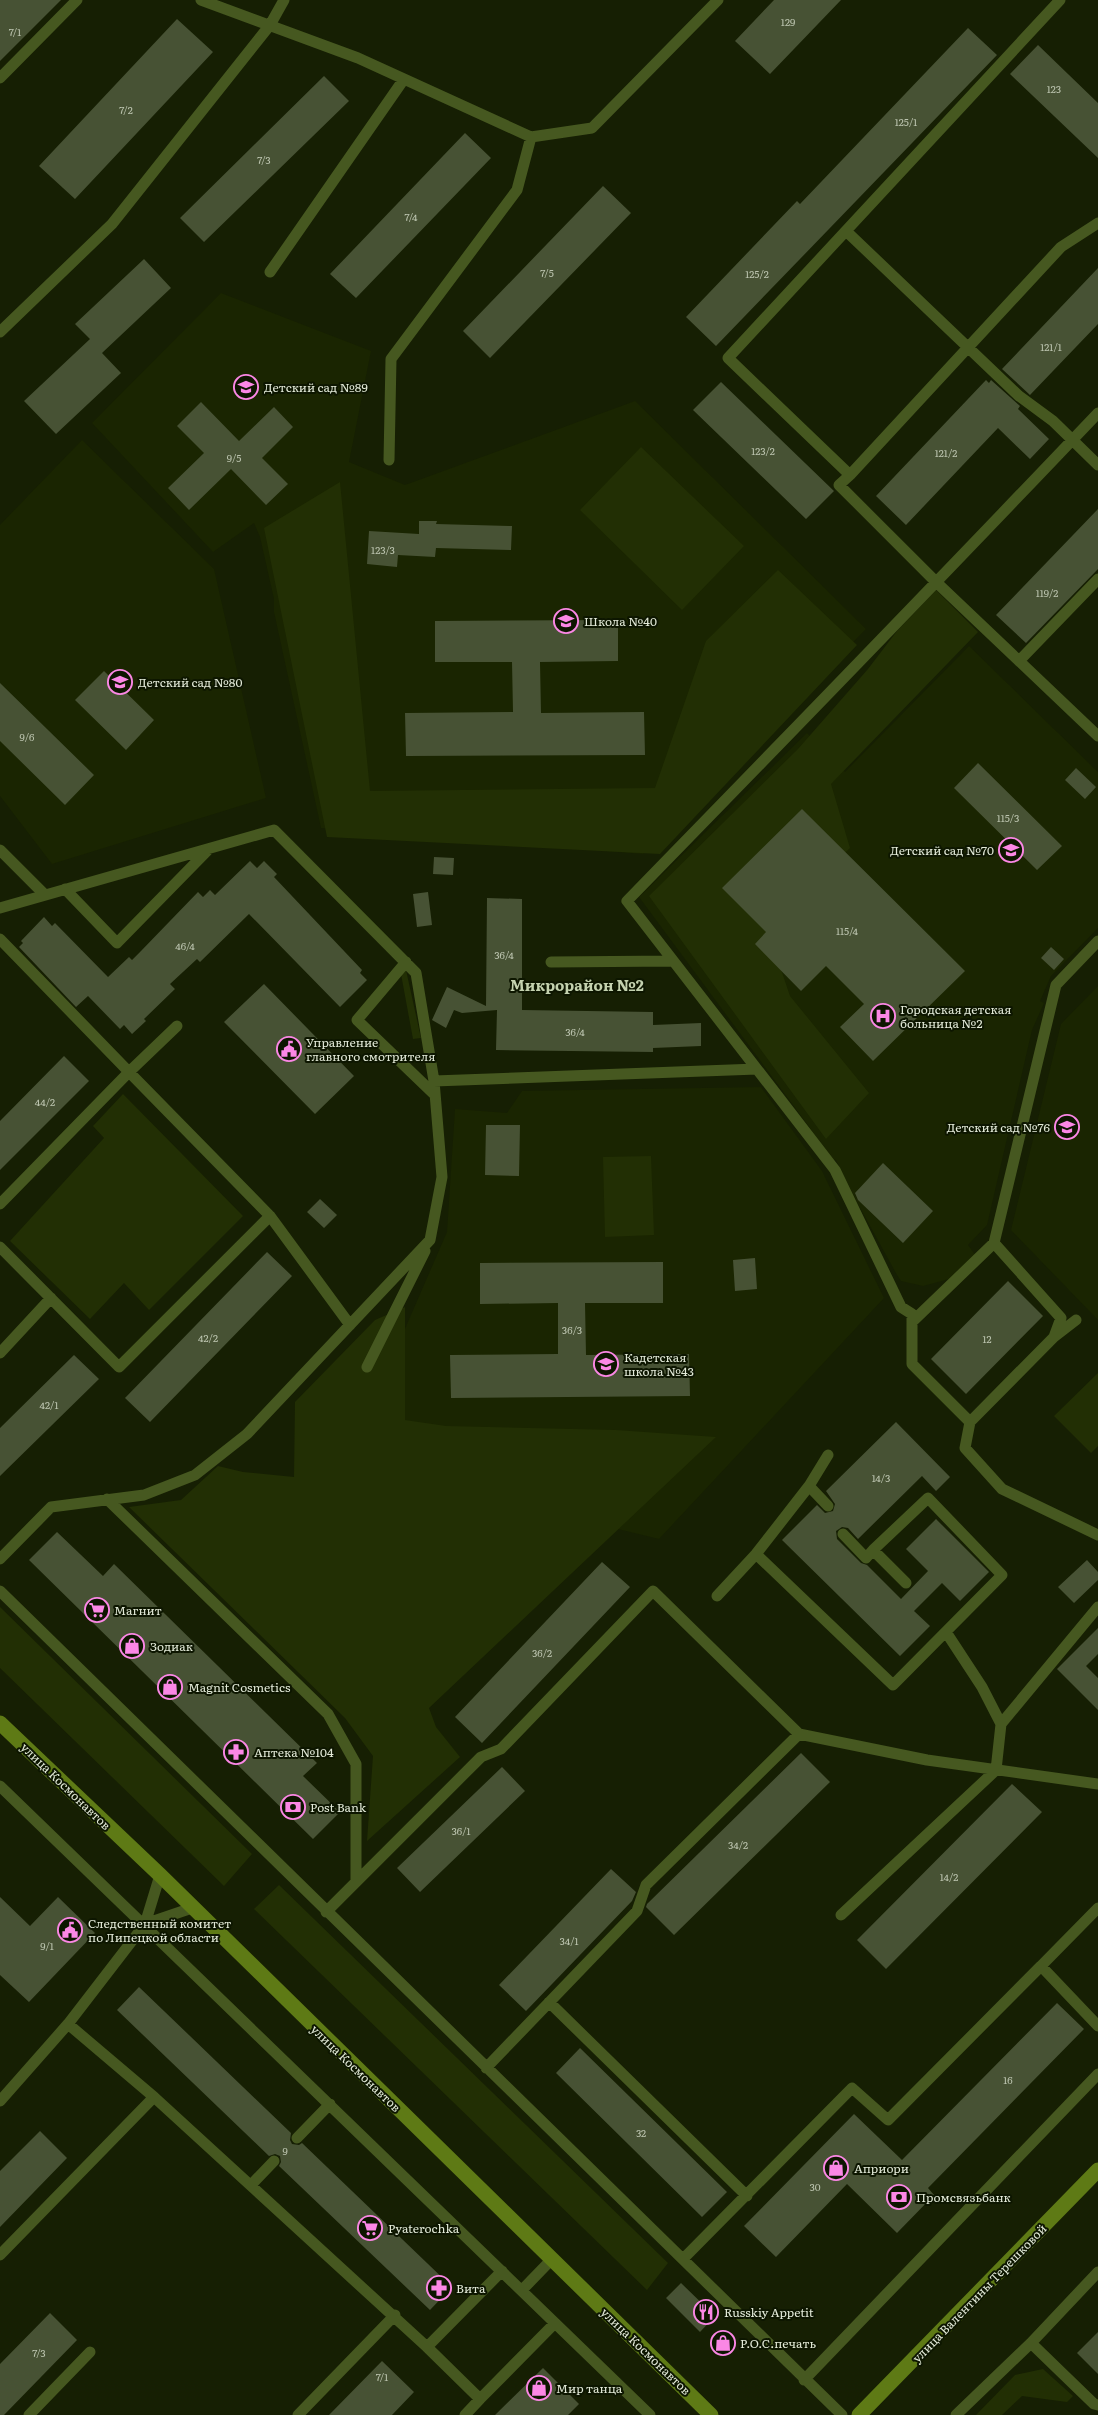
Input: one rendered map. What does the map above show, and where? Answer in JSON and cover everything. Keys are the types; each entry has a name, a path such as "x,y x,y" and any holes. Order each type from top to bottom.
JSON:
{"main road":[{"name":"улица Космонавтов","path":"0,1723 160,1875 711,2415"},
{"name":"улица Валентины Терешковой","path":"859,2415 1098,2170"}],"lane":[{"path":"0,78 77,0"},
{"path":"201,0 358,58 531,137 592,128 718,0"},
{"path":"0,332 112,224 270,25 284,0"},
{"path":"850,476 728,358 1060,0"},
{"path":"270,272 404,79"},
{"path":"389,460 391,359 517,190 531,137"},
{"path":"1098,223 1061,247 850,476 839,485 935,581 1098,736"},
{"path":"846,231 1020,396 1073,439 1098,465"},
{"path":"970,1422 912,1364 912,1314 901,1307 835,1170 627,901 874,648 935,581 1098,412"},
{"path":"1019,661 1098,579"},
{"path":"0,908 274,830 416,973 434,1081 442,1177 430,1240 367,1367"},
{"path":"65,889 117,943 210,848"},
{"path":"0,850 45,895"},
{"path":"0,939 270,1216 350,1326"},
{"path":"912,1322 994,1244 1056,985 1098,941"},
{"path":"551,962 673,960"},
{"path":"406,962 356,1020 435,1095"},
{"path":"0,1204 129,1072 177,1026"},
{"path":"434,1081 757,1069"},
{"path":"0,1247 120,1367 270,1216"},
{"path":"0,1559 51,1507 144,1496 194,1475 247,1434 430,1240"},
{"path":"994,1244 1061,1318 1054,1337"},
{"path":"0,1353 51,1298"},
{"path":"1076,1320 1054,1337 970,1422 965,1448 1002,1489 1098,1535"},
{"path":"717,1596 756,1554 809,1486 828,1455"},
{"path":"809,1486 828,1506"},
{"path":"756,1554 893,1685 1002,1575 928,1498 866,1558 842,1534"},
{"path":"107,1499 328,1714 356,1764 356,1880"},
{"path":"873,1550 906,1583"},
{"path":"0,1591 326,1912 683,2259 804,2380 842,2415"},
{"path":"326,1912 481,1757 501,1749 653,1592 800,1734 928,1760 1098,1784"},
{"path":"1001,1724 1098,1607"},
{"path":"841,1915 996,1770 1001,1724 982,1687 946,1632"},
{"path":"486,2068 637,1911 646,1885 800,1734"},
{"path":"0,1786 145,1924 650,2415"},
{"path":"0,2101 68,2024 145,1924 160,1875"},
{"path":"145,1924 192,1908"},
{"path":"683,2259 852,2088 888,2120 1098,1908"},
{"path":"1041,1966 1098,2026"},
{"path":"549,2002 746,2196"},
{"path":"68,2024 154,2097 395,2315 480,2399"},
{"path":"804,2380 1098,2074"},
{"path":"0,2255 154,2097"},
{"path":"297,2138 330,2104"},
{"path":"251,2184 274,2161"},
{"path":"522,2290 552,2258"},
{"path":"427,2347 502,2271"},
{"path":"956,2415 1031,2343 1098,2272"},
{"path":"298,2415 395,2315"},
{"path":"465,2415 555,2323"},
{"path":"1031,2343 1094,2404 1098,2405"},
{"path":"29,2415 90,2352"}],"shaded area":[{"name":"Школа №40","path":"221,293 371,351 349,462 405,485 635,401 866,629 643,854 321,828 274,612 274,599 260,537 254,523 213,552 92,423"},
{"name":"Детский сад №80","path":"82,440 214,569 266,798 52,864 0,796 0,525"},
{"path":"641,447 744,546 682,610 580,510"},
{"path":"340,482 370,791 655,788 706,641 778,570 857,645 660,854 327,837 264,528"},
{"path":"936,590 978,632 831,784 850,848 767,928 790,996 869,1093 826,1139 649,896 798,749 868,669 897,631"},
{"name":"Городская детская больница №2","path":"969,646 1098,772 1098,928 1051,976 1040,1001 1044,1003 1032,1030 987,1225 968,1245 976,1256 960,1276 923,1286 901,1281 853,1195 836,1160 827,1159 810,1128 639,897 807,733 845,772"},
{"path":"406,970 421,1038 413,1039 401,974"},
{"name":"Детский сад №76","path":"1098,986 1098,1320 1011,1230 1061,1024"},
{"name":"Кадетская школа №43","path":"761,1087 822,1171 884,1298 659,1539 540,1510 361,1430 447,1232 455,1109 507,1113 522,1091"},
{"path":"123,1094 243,1216 149,1310 124,1283 90,1319 10,1241 104,1138 93,1126"},
{"path":"651,1156 654,1235 605,1237 603,1157"},
{"path":"405,1307 405,1420 446,1426 616,1430 716,1437 429,1708 436,1727 460,1757 367,1841 373,1756 345,1718 129,1507 181,1500 218,1466 243,1472 294,1477 295,1402 375,1320"},
{"path":"1098,1373 1098,1446 1091,1453 1054,1416"},
{"path":"0,1607 252,1854 224,1886 0,1668"},
{"path":"279,1885 668,2263 647,2290 254,1909"},
{"path":"1043,2369 1073,2396 1067,2402 1022,2396 1002,2415 976,2415 1015,2375"}],"building":[{"path":"0,0 61,0 0,61"},
{"path":"774,0 841,0 770,74 735,41"},
{"path":"177,19 213,52 75,199 39,166"},
{"path":"968,28 997,55 716,346 686,317 797,201 800,204"},
{"path":"1038,45 1098,103 1098,158 1010,74"},
{"path":"324,76 349,101 204,242 180,218"},
{"path":"465,133 491,158 356,298 330,274"},
{"path":"603,186 631,213 490,358 463,331"},
{"path":"144,259 171,288 102,353 121,373 56,434 24,401 90,339 75,324"},
{"path":"1098,268 1098,324 1030,395 1002,369"},
{"path":"986,380 989,383 991,380 1020,406 1018,409 1049,439 1030,459 998,428 906,525 876,496"},
{"path":"721,382 834,491 806,519 693,410"},
{"path":"201,402 239,441 274,407 293,427 262,458 288,484 266,505 231,469 189,510 168,488 204,453 177,426"},
{"path":"1098,509 1098,569 1026,643 996,615"},
{"path":"419,521 437,521 436,524 512,526 511,550 436,548 435,557 398,555 397,567 367,564 369,531 419,534"},
{"path":"618,620 618,661 540,662 541,713 644,712 645,755 406,756 405,713 513,712 512,662 435,662 435,621"},
{"path":"104,671 154,720 126,750 75,700"},
{"path":"0,683 94,775 65,805 0,741"},
{"path":"978,763 1062,846 1037,870 954,788"},
{"path":"1076,768 1096,787 1085,799 1065,780"},
{"path":"802,809 965,971 873,1061 840,1027 864,1004 826,966 801,991 755,944 766,932 722,888"},
{"path":"434,857 454,858 453,875 433,874"},
{"path":"250,861 257,868 264,861 277,874 274,877 362,970 360,973 367,980 340,1007 249,914 200,962 197,959 170,984 175,989 144,1019 146,1021 132,1034 124,1025 120,1029 88,996 76,1007 19,947 23,943 21,941 44,917 52,926 55,923 108,977 129,957 132,960 198,892 203,897 210,890 215,895"},
{"path":"428,892 432,925 417,927 413,894"},
{"path":"487,898 522,899 522,1010 653,1012 653,1025 701,1023 701,1046 653,1048 653,1052 496,1050 497,1010 462,1013 454,1010 446,1028 432,1020 447,987 486,1006"},
{"path":"1051,947 1064,959 1054,970 1041,958"},
{"name":"Управление главного смотрителя","path":"264,984 354,1076 315,1114 224,1022"},
{"path":"64,1056 89,1081 0,1170 0,1121"},
{"path":"486,1125 520,1125 519,1176 485,1175"},
{"path":"883,1163 933,1211 903,1243 858,1200 855,1193"},
{"path":"320,1199 337,1215 324,1228 307,1212"},
{"path":"267,1252 292,1276 150,1422 125,1398"},
{"path":"755,1258 757,1289 735,1291 733,1260"},
{"path":"663,1262 663,1303 585,1303 586,1355 689,1354 690,1396 451,1398 450,1355 558,1354 558,1303 480,1304 480,1263"},
{"path":"1008,1281 1043,1316 966,1394 931,1359"},
{"path":"74,1355 99,1379 0,1476 0,1428"},
{"path":"896,1422 950,1477 936,1491 922,1476 858,1539 848,1528 842,1527 836,1531 837,1539 861,1563 867,1565 901,1599 928,1571 906,1549 936,1519 989,1572 960,1601 942,1583 914,1611 930,1626 900,1656 782,1540 817,1505 825,1513 833,1511 835,1504 826,1491"},
{"path":"57,1532 103,1576 114,1564 317,1763 303,1776 340,1812 313,1839 29,1560"},
{"path":"1087,1560 1098,1572 1098,1580 1074,1603 1058,1587"},
{"path":"602,1562 630,1587 482,1743 455,1717"},
{"path":"1098,1628 1098,1654 1086,1666 1098,1678 1098,1710 1057,1669"},
{"path":"801,1753 830,1782 674,1935 646,1907 647,1904"},
{"path":"502,1767 525,1791 420,1892 397,1868"},
{"path":"1012,1784 1042,1812 886,1969 857,1940"},
{"path":"611,1869 636,1892 632,1901 526,2011 499,1985"},
{"path":"0,1897 30,1926 58,1897 95,1933 29,2002 0,1975"},
{"path":"139,1987 291,2133 290,2140 292,2144 299,2145 302,2143 452,2287 430,2310 279,2166 281,2162 280,2156 275,2154 269,2156 117,2010"},
{"path":"1057,2003 1084,2029 928,2188 934,2195 897,2233 847,2184 776,2257 744,2226 854,2114 902,2160"},
{"path":"580,2048 727,2192 702,2217 556,2073"},
{"path":"40,2131 67,2158 0,2227 0,2171"},
{"path":"681,2283 715,2316 700,2332 666,2298"},
{"path":"50,2313 77,2340 4,2415 0,2415 0,2364"},
{"path":"1098,2332 1098,2374 1077,2353"},
{"path":"382,2361 414,2392 392,2415 329,2415"},
{"path":"543,2368 579,2404 568,2415 495,2415"}],"place":[{"name":"Детский сад №89","path":"246,387"},
{"name":"Школа №40","path":"566,621"},
{"name":"Детский сад №80","path":"120,682"},
{"name":"Детский сад №70","path":"1011,850"},
{"name":"Городская детская больница №2","path":"883,1016"},
{"name":"Управление главного смотрителя","path":"289,1049"},
{"name":"Детский сад №76","path":"1067,1127"},
{"name":"Кадетская школа №43","path":"606,1364"},
{"name":"Магнит","path":"97,1610"},
{"name":"Зодиак","path":"132,1646"},
{"name":"Magnit Cosmetics","path":"170,1687"},
{"name":"Аптека №104","path":"236,1752"},
{"name":"Post Bank","path":"293,1807"},
{"name":"Следственный комитет по Липецкой области","path":"70,1930"},
{"name":"Априори","path":"836,2168"},
{"name":"Промсвязьбанк","path":"899,2197"},
{"name":"Pyaterochka","path":"370,2228"},
{"name":"Вита","path":"439,2288"},
{"name":"Russkiy Appetit","path":"706,2312"},
{"name":"Р.О.С.печать","path":"723,2343"},
{"name":"Мир танца","path":"539,2388"}],"district":[{"name":"Микрорайон №2","path":"577,984"}]}
